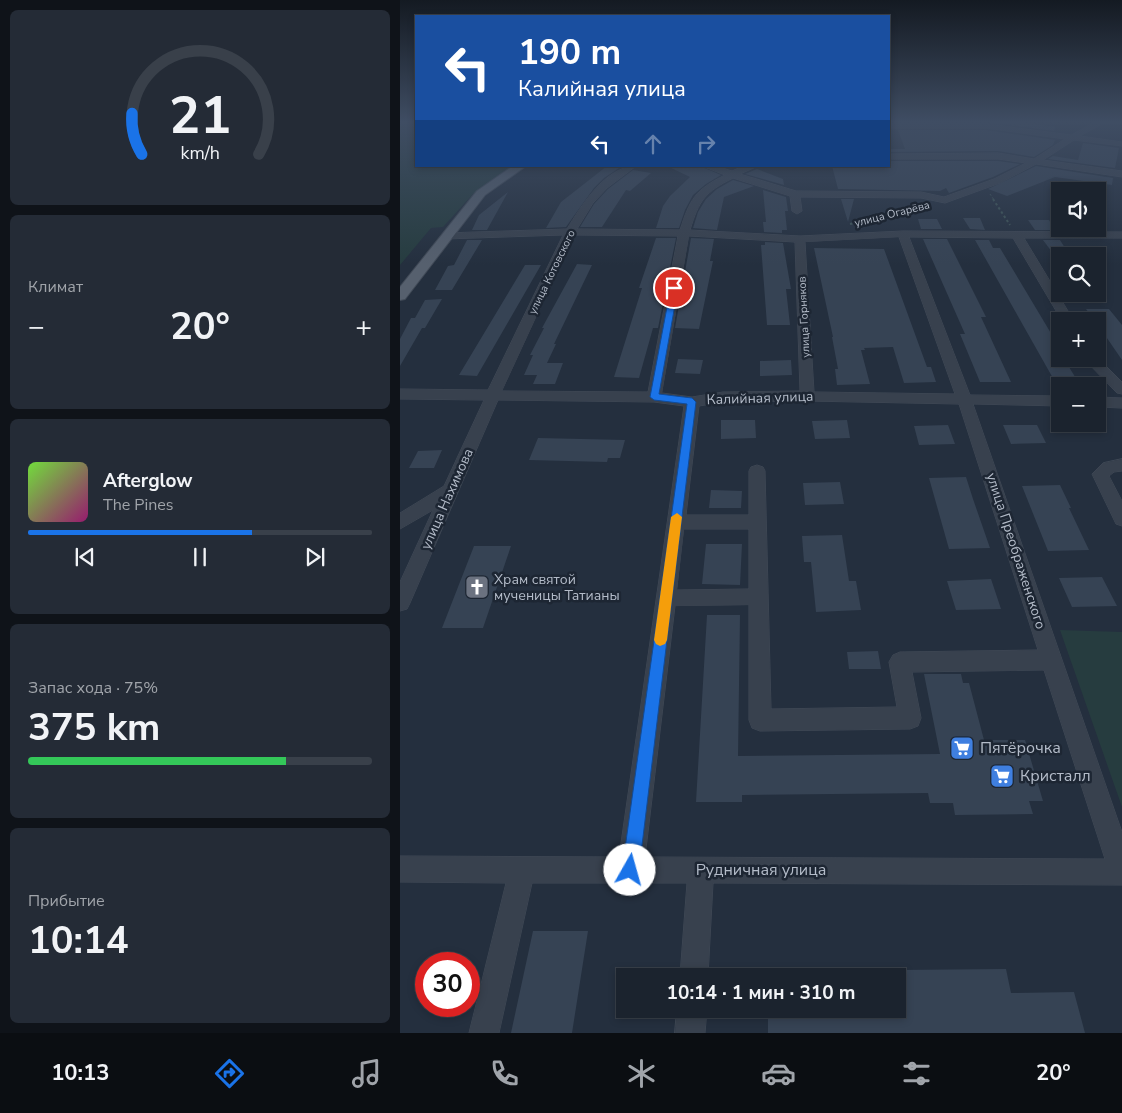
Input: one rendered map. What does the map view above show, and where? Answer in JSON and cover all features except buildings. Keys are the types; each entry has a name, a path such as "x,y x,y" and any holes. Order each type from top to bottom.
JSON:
{"main road":[{"path":"400,296 445,236 481,193 516,169"}],"street":[{"name":"улица Котовского","path":"494,395 570,232 589,201 604,186 628,169"},
{"path":"715,169 795,194 921,195 946,200"},
{"path":"654,397 684,234 693,204 712,185 745,169"},
{"name":"улица Огарёва","path":"946,200 988,184 1019,169"},
{"path":"1090,169 1122,174"},
{"path":"795,194 797,211"},
{"path":"445,236 570,232 800,239 903,234 1122,235"},
{"name":"улица Преображенского","path":"903,234 964,398 1122,871"},
{"path":"1017,235 1063,312"},
{"name":"улица Горняков","path":"800,239 808,396"},
{"path":"1099,367 1122,390"},
{"name":"Калийная улица","path":"400,394 654,397 692,402 723,397 808,396 1051,401"},
{"name":"улица Нахимова","path":"400,603 494,395"},
{"path":"630,870 692,402"},
{"path":"1106,402 1122,403"},
{"path":"1122,464 1109,467 1100,474 1122,519"},
{"path":"757,471 760,720 910,718 900,662 1052,660"},
{"path":"400,522 451,490"},
{"path":"676,522 758,522"},
{"path":"666,598 758,597"},
{"name":"Рудничная улица","path":"400,869 1122,871"},
{"path":"484,1033 522,870"},
{"path":"695,968 701,870"},
{"path":"690,1033 691,1018"}],"path":[{"path":"988,184 990,194 1017,235"},
{"name":"улица Огарёва","path":"831,237 832,228 946,200"}],"green space":[{"path":"400,169 509,169 473,194 443,227 431,228 400,265"},
{"path":"1060,630 1122,632 1122,807"}],"slow traffic":[{"path":"660,640 677,517"}],"place":[{"name":"Храм святой мученицы Татианы","path":"477,587"},
{"name":"Пятёрочка","path":"962,748"},
{"name":"Кристалл","path":"1002,776"}],"route":[{"path":"630,870 692,402 654,397 674,288"}]}
